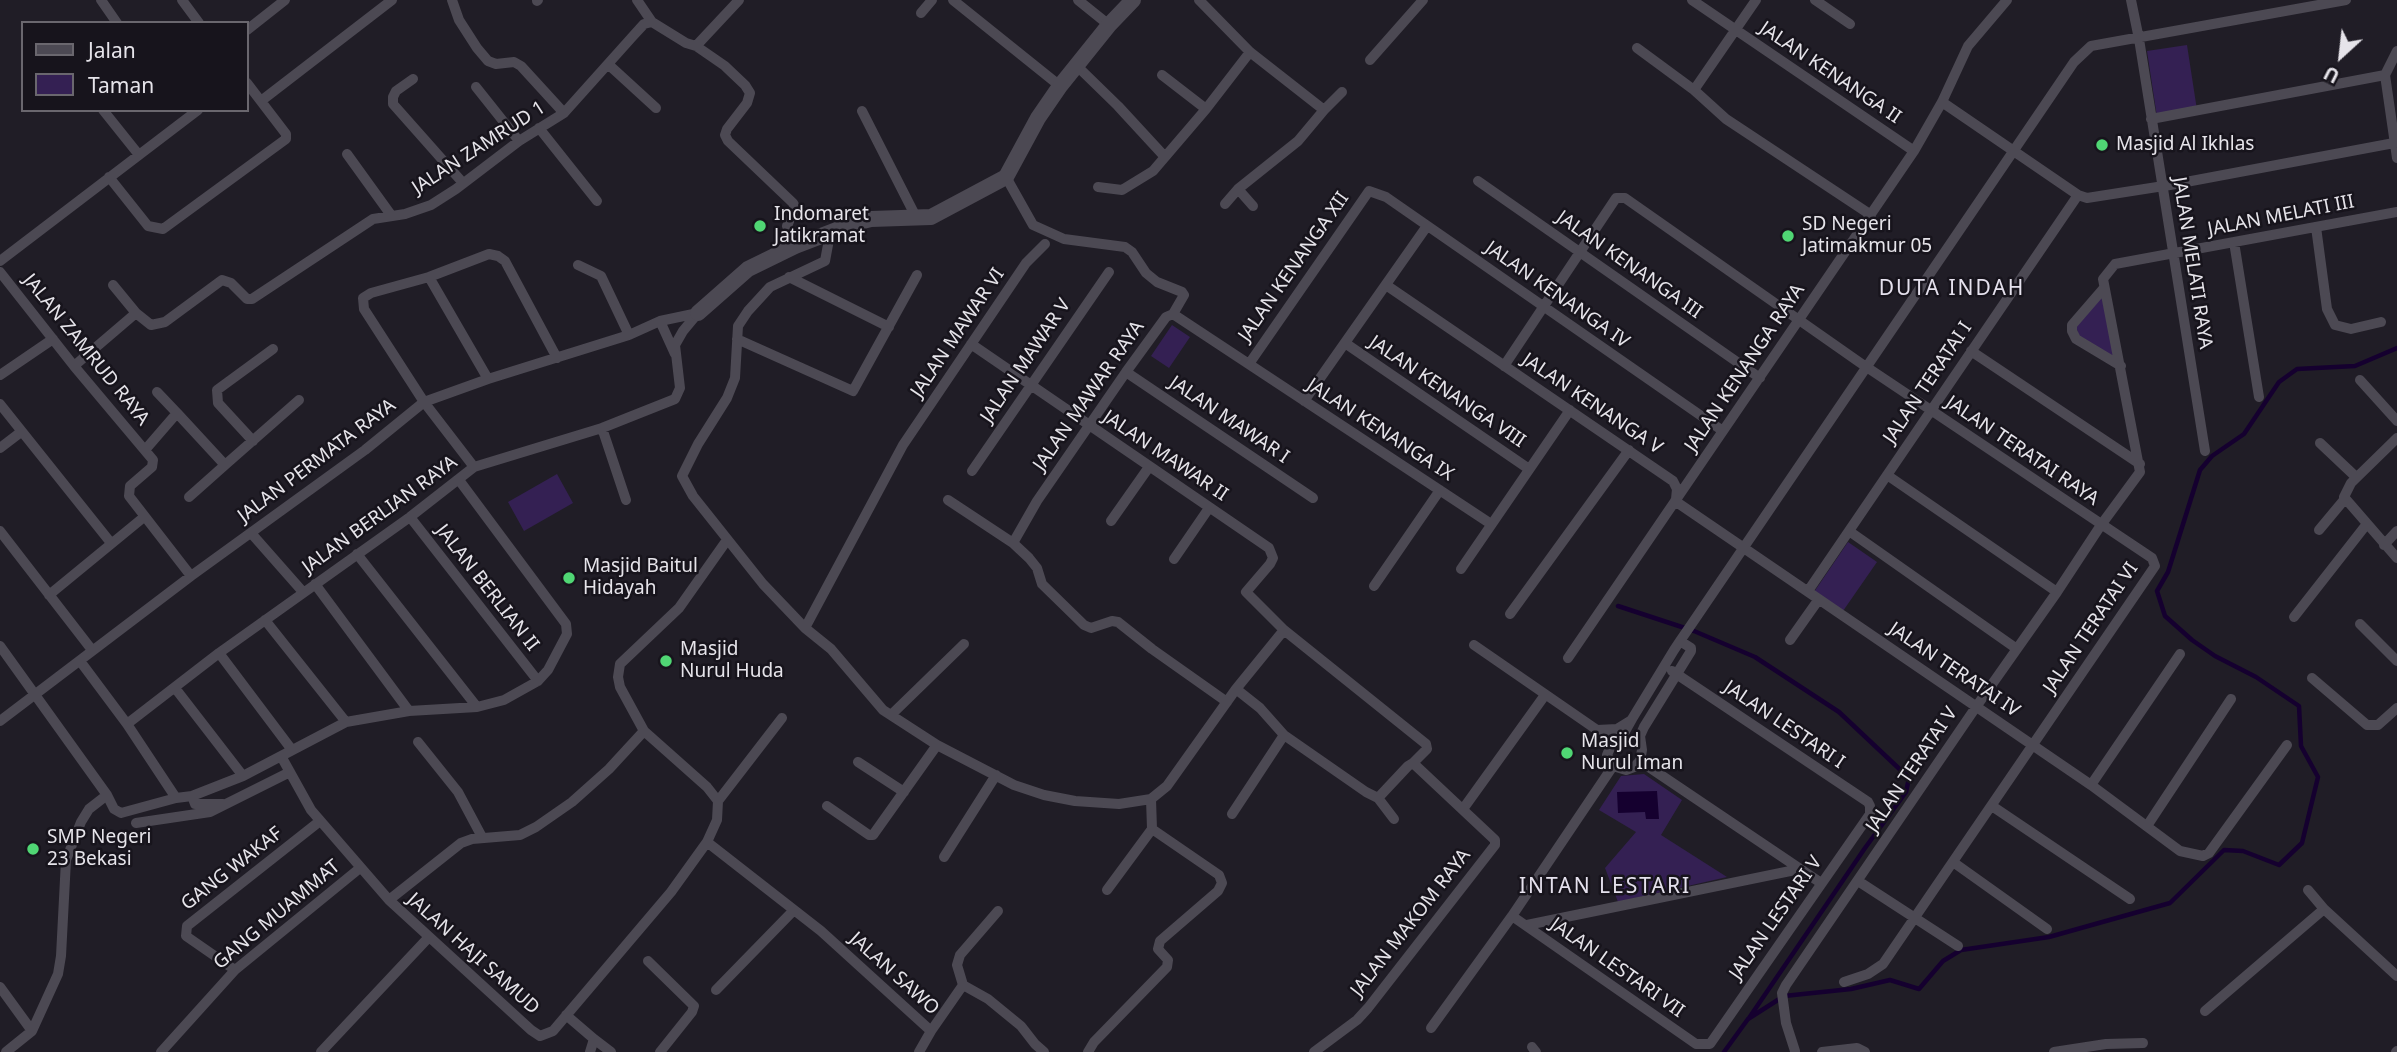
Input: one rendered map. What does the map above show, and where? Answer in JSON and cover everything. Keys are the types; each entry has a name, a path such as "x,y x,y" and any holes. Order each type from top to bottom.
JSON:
{"street":[{"path":"101,0 112,21"},
{"path":"182,0 198,21"},
{"path":"248,29 285,0"},
{"path":"261,101 392,0"},
{"path":"452,0 459,20 488,61 496,64 514,62 521,66 565,113"},
{"path":"637,0 652,22 686,43 696,46 725,66 745,85 750,93 747,103 725,135 728,141 793,203 795,207 787,226 794,246"},
{"path":"696,46 738,0"},
{"path":"921,13 932,0"},
{"path":"953,0 1060,86"},
{"path":"1079,0 1110,25"},
{"path":"698,313 748,269 794,246 871,219 931,217 1006,177 1038,118 1060,86 1133,0"},
{"path":"1199,0 1250,52 1324,110"},
{"path":"1370,60 1423,0"},
{"name":"JALAN KENANGA II","path":"1692,0 1914,151"},
{"path":"1694,90 1756,0"},
{"path":"1815,0 1850,24"},
{"name":"JALAN KENANGA RAYA","path":"1675,501 1914,151 1942,102 1968,46 2006,0"},
{"name":"JALAN MELATI RAYA","path":"2131,0 2151,119 2156,187 2172,254 2204,451"},
{"path":"1685,633 1691,651 1644,727 1640,736 1640,761 1626,770 1613,766 1607,755 1613,741 1623,735 1685,633 2074,62 2091,46 2346,0"},
{"name":"JALAN ZAMRUD 1","path":"136,313 152,326 159,325 222,280 231,283 247,299 252,299 373,219 405,214 431,205 519,141 565,113 644,24 652,22"},
{"path":"1637,48 1694,90 1726,118 1871,215"},
{"path":"2397,51 2385,75 2397,158"},
{"path":"1098,187 1122,190 1153,171 1250,52"},
{"path":"609,65 656,108"},
{"path":"1077,66 1165,157"},
{"path":"1162,75 1206,109"},
{"path":"2151,119 2385,75"},
{"path":"414,79 396,90 393,104 463,183"},
{"path":"109,177 148,226 163,229 286,139 286,134 248,84"},
{"path":"476,87 519,141"},
{"path":"1225,204 1238,190 1298,141 1342,92"},
{"path":"1942,102 2078,195 2087,198 2394,143"},
{"path":"862,111 916,217"},
{"path":"105,112 139,155"},
{"path":"0,261 139,155 184,114"},
{"path":"539,128 597,201"},
{"path":"347,154 391,215"},
{"path":"1006,177 1033,225 1064,239 1125,247 1157,282 1182,292 1184,295 1173,314"},
{"name":"JALAN KENANGA III","path":"1478,181 1759,378"},
{"path":"1238,190 1253,206"},
{"name":"JALAN KENANGA IV","path":"1369,191 1386,197 1724,431"},
{"name":"JALAN KENANGA XII","path":"1249,364 1369,191"},
{"name":"JALAN TERATAI I","path":"1808,591 2078,195"},
{"name":"JALAN TERATAI RAYA","path":"1580,253 1616,198 1625,198 1867,367 2152,558 2155,566"},
{"name":"JALAN MELATI III","path":"2104,288 2102,279 2115,264 2397,212"},
{"path":"1304,401 1427,226"},
{"path":"2316,227 2328,310 2335,325 2351,329 2381,322"},
{"path":"830,234 825,261 769,287 738,326 735,378 727,398 698,444 682,476 693,496 763,584 805,628 831,649 883,710 937,745 1034,792 1075,801 1119,804 1151,799 1167,786 1236,689 1284,630 1426,744 1427,749 1378,798"},
{"path":"2234,242 2259,397"},
{"name":"JALAN MAWAR VI","path":"805,628 903,445 1026,263 1045,244"},
{"path":"1504,366 1580,253"},
{"path":"474,467 424,402 364,309 363,298 489,254 498,256 505,261 557,358"},
{"path":"578,265 601,276 629,335"},
{"name":"JALAN ZAMRUD RAYA","path":"0,272 5,287 145,450"},
{"name":"JALAN MAWAR V","path":"972,471 1109,272"},
{"path":"737,339 853,391 917,275"},
{"path":"429,277 488,379"},
{"path":"789,277 889,327"},
{"path":"74,366 136,313 113,285"},
{"name":"JALAN KENANGA V","path":"1386,285 1673,481 1676,489 1675,501"},
{"path":"2104,288 2140,464"},
{"path":"2104,288 2072,326 2072,331 2076,339 2121,366"},
{"name":"JALAN PERMATA RAYA","path":"0,721 191,576 365,450 424,402 629,335 660,321 698,313"},
{"name":"JALAN BERLIAN RAYA","path":"127,723 219,653 410,517 474,467 602,428 675,400 680,387 675,345 698,313"},
{"name":"JALAN MAWAR RAYA","path":"1013,543 1037,502 1166,317 1173,314 1249,364"},
{"path":"660,321 677,357"},
{"path":"0,375 52,339"},
{"name":"JALAN KENANGA VIII","path":"1345,343 1529,469"},
{"name":"JALAN MAWAR II","path":"971,344 1269,548 1273,558 1270,564 1246,592 1284,630"},
{"path":"253,441 218,403 216,394 221,386 273,349"},
{"path":"1971,351 2140,464"},
{"name":"JALAN KENANGA IX","path":"1249,364 1491,524"},
{"name":"JALAN MAWAR I","path":"1126,372 1312,498"},
{"path":"2360,380 2397,421"},
{"path":"157,392 225,465"},
{"path":"189,497 299,400"},
{"path":"0,404 111,543"},
{"path":"1461,569 1570,410"},
{"path":"177,413 145,450 153,460 152,467 130,486 128,491 144,517 191,576"},
{"path":"602,428 626,499"},
{"path":"0,448 21,432"},
{"path":"2319,530 2344,500 2345,491 2356,477 2397,438"},
{"path":"2320,443 2356,477"},
{"path":"1510,614 1629,450"},
{"name":"JALAN TERATAI V","path":"1797,1052 1786,1023 1782,993 1786,985 2140,472 2140,464"},
{"path":"1111,521 1149,467"},
{"path":"1887,475 2057,593"},
{"path":"0,646 107,795 114,809 121,813 192,796 243,776 346,723 409,711 477,707 504,700 538,681 548,670 567,634 566,624 459,480"},
{"path":"1374,586 1440,490"},
{"path":"948,500 1013,543 1037,568 1042,584 1084,625 1091,628 1112,621 1118,622 1227,702"},
{"path":"2344,500 2397,558"},
{"path":"1568,658 1675,501"},
{"name":"JALAN TERATAI IV","path":"1675,501 2091,785 2180,851 2203,856 2213,849 2287,745"},
{"path":"1174,559 1209,508"},
{"path":"49,595 144,517"},
{"name":"JALAN BERLIAN II","path":"410,517 538,681"},
{"path":"2294,617 2366,525"},
{"path":"0,531 92,650"},
{"path":"1849,531 2017,649"},
{"path":"2384,545 2397,531"},
{"path":"251,533 303,593"},
{"path":"727,540 679,608 620,664 620,687 644,731 707,787 718,801 782,718"},
{"path":"357,554 477,707"},
{"name":"JALAN TERATAI VI","path":"1844,982 1868,974 1884,964 2155,566"},
{"path":"315,584 409,711"},
{"path":"1790,640 1819,598"},
{"path":"265,620 346,723"},
{"path":"2360,624 2397,661"},
{"path":"891,715 964,644"},
{"path":"1474,645 1613,741"},
{"path":"219,653 292,750"},
{"path":"2091,785 2180,654"},
{"path":"80,661 127,723 176,798"},
{"name":"JALAN LESTARI I","path":"1665,666 1870,806"},
{"path":"2312,678 2367,725 2378,725 2397,708"},
{"path":"175,688 243,776"},
{"path":"1236,689 1260,708 1284,735 1378,798 1394,819"},
{"path":"1413,763 1463,809 1545,695"},
{"path":"2147,826 2231,699"},
{"path":"1597,730 1617,729 1632,719"},
{"path":"389,900 461,844 482,838 520,835 536,827 572,802 609,769 644,731"},
{"path":"1232,814 1284,735"},
{"path":"418,742 458,792 482,838"},
{"path":"827,806 869,835 873,835 937,745"},
{"name":"JALAN HAJI SAMUD","path":"281,756 311,810 389,900 540,1036 553,1031 671,892 707,842 718,820 718,801"},
{"path":"1640,761 1821,883"},
{"path":"858,762 904,792"},
{"path":"1432,1028 1512,916 1613,766"},
{"path":"136,823 210,811 290,772"},
{"path":"944,856 996,775"},
{"path":"6,1052 32,1031 58,974 66,860 89,809 107,795"},
{"path":"192,796 195,804 229,804"},
{"path":"1107,890 1152,829 1151,799"},
{"name":"JALAN LESTARI V","path":"1703,1045 1710,1044 1713,1040 1870,814 1870,806"},
{"path":"1992,806 2130,899"},
{"name":"JALAN MAKOM RAYA","path":"1314,1052 1368,1009 1495,845 1495,840 1463,809"},
{"name":"GANG WAKAF","path":"235,971 186,936 187,926 320,821"},
{"path":"1088,1052 1094,1042 1167,967 1168,960 1158,949 1160,941 1218,891 1222,883 1219,876 1152,829"},
{"name":"JALAN SAWO","path":"707,842 821,931 931,1031 963,985 1005,1012 1044,1052"},
{"path":"1953,862 2047,929"},
{"name":"GANG MUAMMAT","path":"160,1052 235,971 360,868"},
{"path":"1527,925 1800,869"},
{"path":"1858,881 1958,946"},
{"path":"2308,890 2324,909 2397,976"},
{"path":"2205,1011 2324,909"},
{"path":"716,990 794,910"},
{"path":"963,985 957,965 960,955 998,911"},
{"name":"JALAN LESTARI VII","path":"1512,916 1696,1044 1703,1045"},
{"path":"321,1052 429,937"},
{"path":"648,961 694,1006 660,1052"},
{"path":"0,987 32,1031"},
{"path":"566,1016 611,1052"},
{"path":"919,1052 931,1031"},
{"path":"590,1052 594,1039"},
{"path":"2054,1052 2106,1044 2143,1043"},
{"path":"1822,1052 1857,1048 1865,1052"}],"green space":[{"path":"2187,45 2197,110 2157,117 2147,51"},
{"path":"2101,294 2116,359 2079,338 2076,325"},
{"path":"1172,325 1190,337 1169,368 1151,356"},
{"path":"557,474 573,503 524,531 508,502"},
{"path":"1848,542 1877,562 1843,611 1814,592"},
{"path":"1644,774 1682,800 1661,835 1727,877 1618,902 1605,868 1636,832 1599,810 1621,776"}],"shaded area":[{"path":"1657,791 1659,819 1646,819 1645,812 1618,813 1617,792"}],"waterway":[{"path":"1724,1052 1748,1019 1784,996 1851,989 1890,980 1919,989 1943,961 1961,950 2049,937 2170,903 2224,850 2243,851 2279,865 2302,843 2318,777 2301,746 2299,706 2256,677 2215,656 2192,640 2165,616 2157,591 2168,572 2200,470 2212,456 2244,434 2279,382 2297,369 2355,366 2397,348"},
{"path":"1618,606 1694,631 1755,657 1839,712 1909,778 1906,792 1749,1018"}],"place":[{"name":"Masjid Al Ikhlas","path":"2102,145"},
{"name":"Indomaret Jatikramat","path":"760,226"},
{"name":"SD Negeri Jatimakmur 05","path":"1788,236"},
{"name":"Masjid Baitul Hidayah","path":"569,578"},
{"name":"Masjid Nurul Huda","path":"666,661"},
{"name":"Masjid Nurul Iman","path":"1567,753"},
{"name":"SMP Negeri 23 Bekasi","path":"33,849"}],"district":[{"name":"DUTA INDAH","path":"1952,289"},
{"name":"INTAN LESTARI","path":"1605,887"}]}
